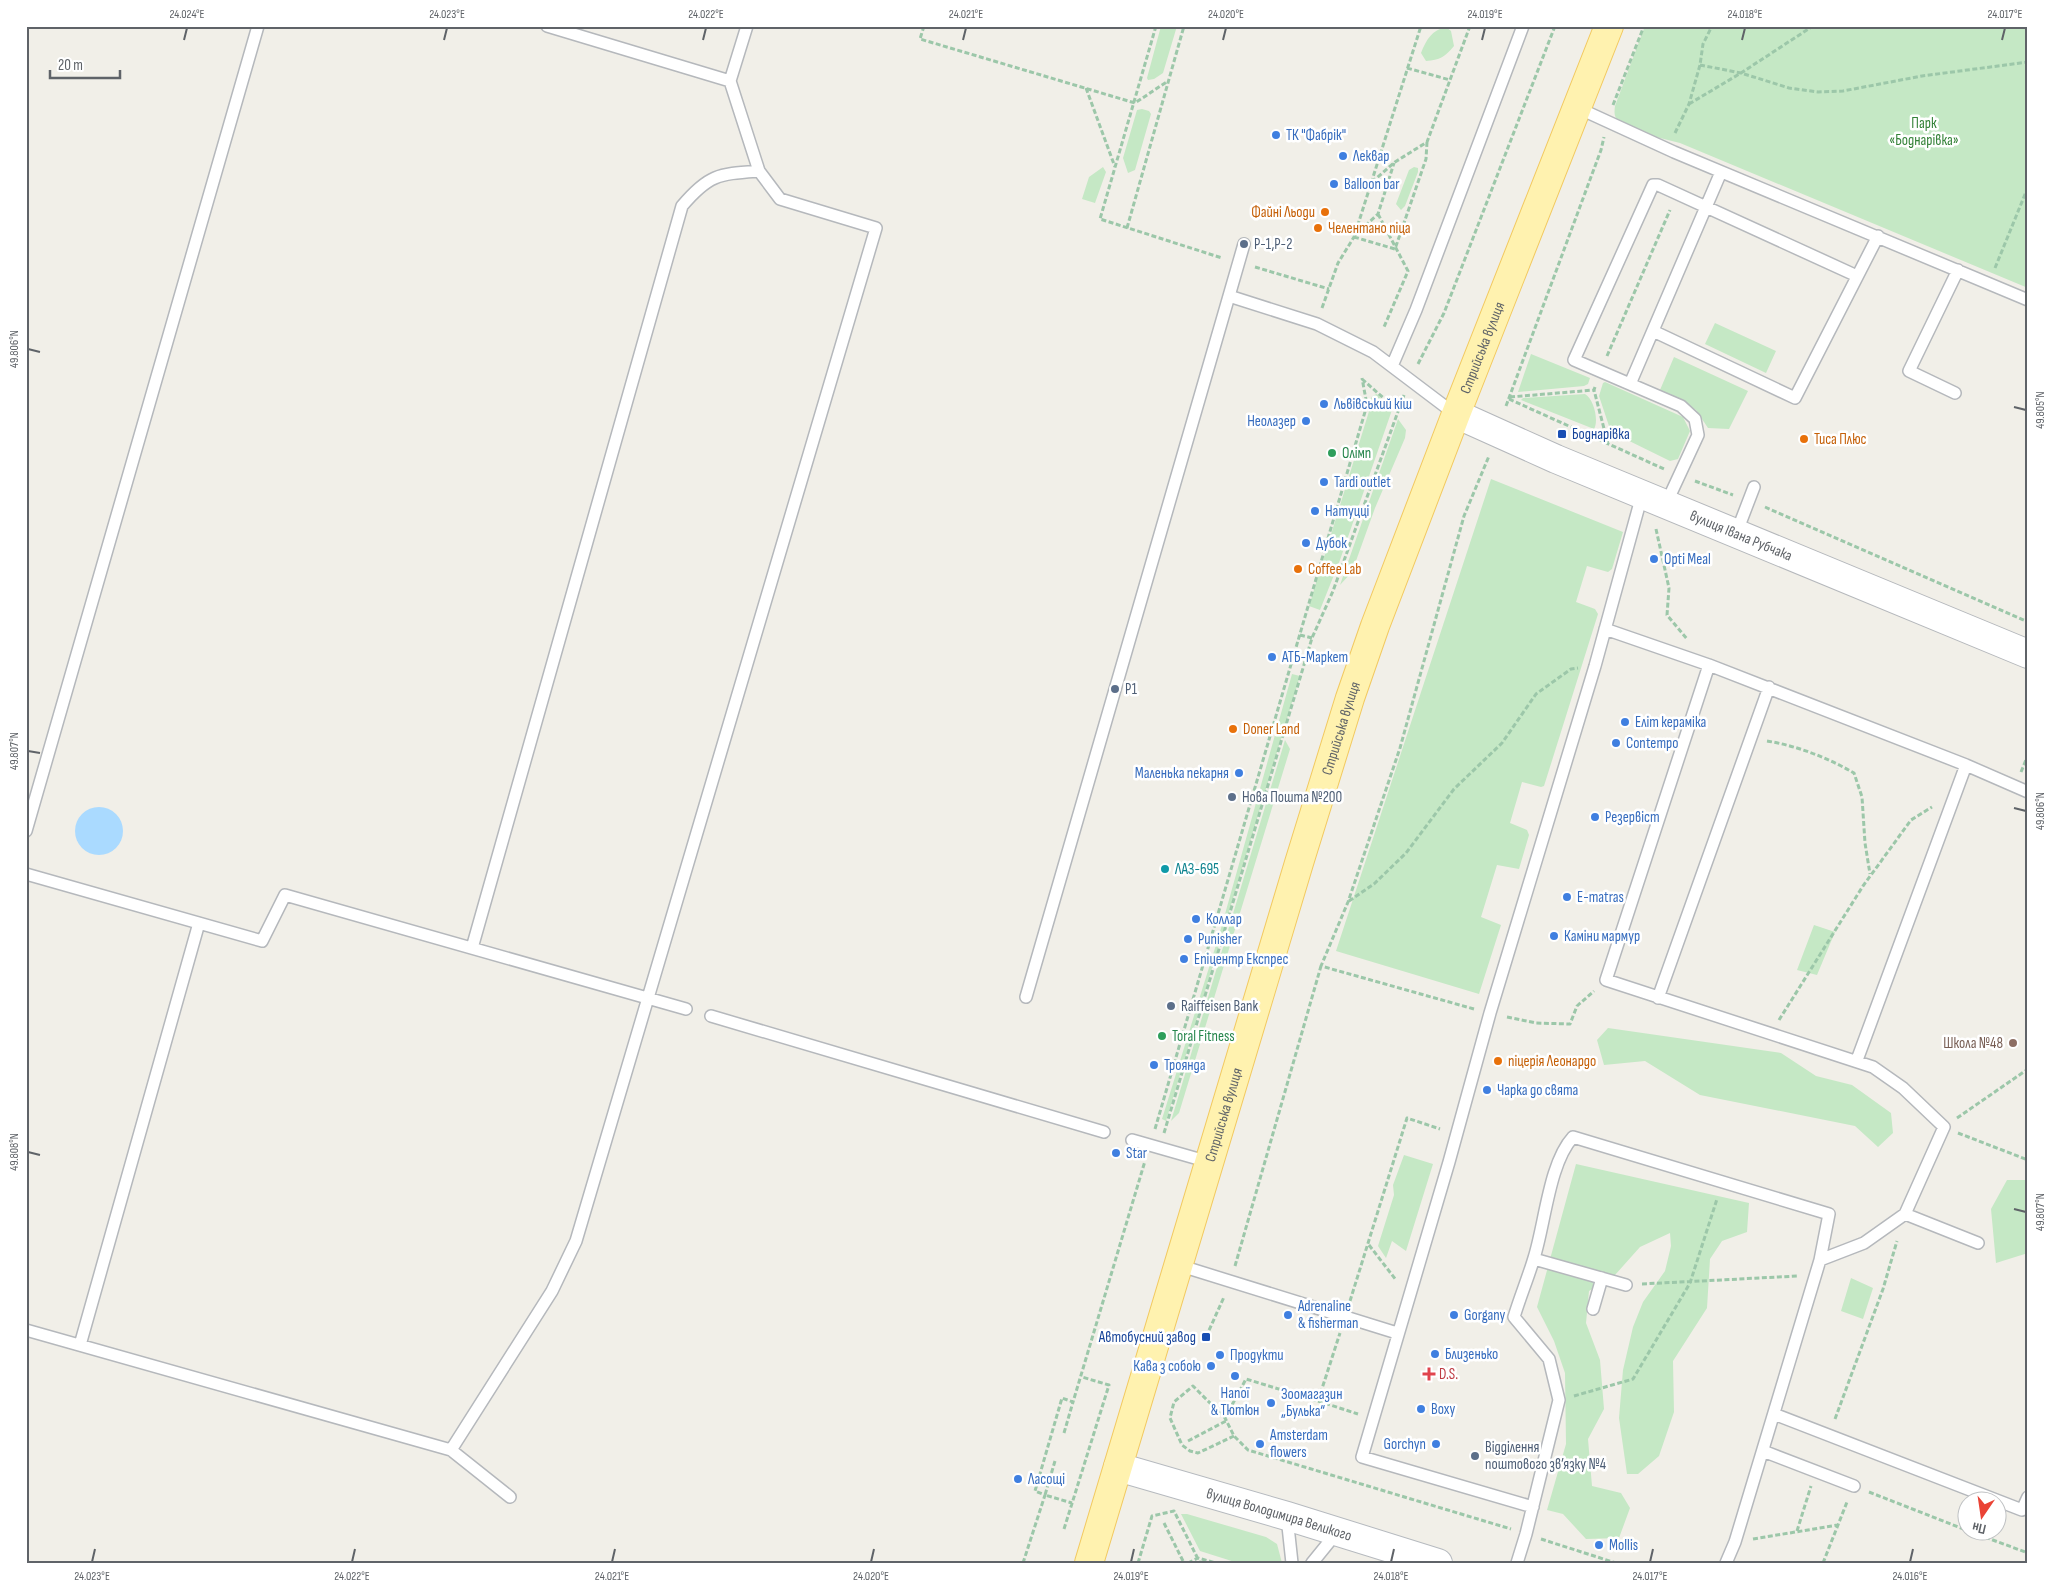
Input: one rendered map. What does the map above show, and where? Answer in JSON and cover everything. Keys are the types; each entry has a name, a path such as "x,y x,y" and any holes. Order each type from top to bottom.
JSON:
{"main road":[{"name":"Стрийська вулиця","path":"1089,1563 1350,698 1375,626 1456,414 1609,26"}],"street":[{"name":"вулиця Івана Рубчака","path":"1456,414 1556,459 1654,507 1736,534 2028,654"},
{"name":"вулиця Володимира Великого","path":"1118,1467 1338,1531 1438,1563"}],"lane":[{"path":"26,831 258,26"},
{"path":"547,26 730,81"},
{"path":"451,1450 552,1291 576,1241 876,228 780,199 759,171 730,81 748,26"},
{"path":"1392,366 1416,310 1523,26"},
{"path":"1578,108 1674,152 1989,282 2028,300"},
{"path":"472,948 682,206 697,188 721,174 759,171"},
{"path":"1630,384 1721,172"},
{"path":"1533,1507 1362,1457 1457,1134 1490,1013 1605,629 1654,507 1698,435 1695,419 1682,406 1574,360 1652,185 1658,185 1858,276"},
{"path":"1653,331 1795,398 1878,236"},
{"path":"1026,998 1244,244"},
{"path":"1955,393 1910,371 1958,270"},
{"path":"1228,296 1316,324 1373,352 1456,414"},
{"path":"1736,534 1754,487"},
{"path":"1605,629 1768,687 2028,792"},
{"path":"1710,665 1606,980 1873,1067 1902,1088 1944,1127 1905,1214 1864,1243 1820,1260"},
{"path":"1658,998 1768,687"},
{"path":"1856,1060 1966,766"},
{"path":"26,874 262,941 285,895 686,1009"},
{"path":"80,1345 199,923"},
{"path":"711,1016 1104,1132"},
{"path":"1517,1563 1533,1507 1559,1400 1549,1359 1514,1317 1522,1288 1534,1259 1557,1166 1565,1145 1573,1137 1829,1214 1816,1275 1735,1542 1726,1563"},
{"path":"1132,1140 1209,1162"},
{"path":"1905,1214 1978,1243"},
{"path":"1534,1259 1626,1285"},
{"path":"1178,1265 1397,1333"},
{"path":"1593,1309 1602,1278"},
{"path":"26,1330 451,1450 510,1497"},
{"path":"1774,1414 2022,1510 2028,1497"},
{"path":"1763,1450 1854,1486"},
{"path":"1287,1516 1292,1563"},
{"path":"1312,1563 1338,1531"}],"path":[{"path":"924,26 920,39 1134,102 1168,81"},
{"path":"1156,26 1100,219 1329,289"},
{"path":"1127,228 1184,26"},
{"path":"1316,324 1338,262 1354,236 1421,26"},
{"path":"1395,248 1426,158 1427,142 1470,26"},
{"path":"1411,380 1444,313 1555,26"},
{"path":"1506,406 1601,150 1607,121 1644,26"},
{"path":"1674,152 1673,138 1689,104 1700,65 1703,44 1712,26"},
{"path":"1689,104 1814,26"},
{"path":"1700,65 1741,73 1789,88 1818,92 1843,91 1922,76 2028,62"},
{"path":"1407,68 1450,80"},
{"path":"1086,88 1115,168"},
{"path":"1371,182 1395,162 1427,142"},
{"path":"1354,236 1378,214 1395,162"},
{"path":"1989,282 2028,188"},
{"path":"1378,214 1408,271 1384,327"},
{"path":"1354,236 1395,248"},
{"path":"1600,372 1594,390 1608,444"},
{"path":"1064,1433 1155,1146 1312,638 1334,591 1397,410 1362,378 1367,405 1155,1146"},
{"path":"1510,398 1594,390"},
{"path":"1510,398 1672,473"},
{"path":"1206,1337 1231,1282 1321,966 1348,902 1400,748 1464,516 1489,455"},
{"path":"1693,480 1748,500 2028,622"},
{"path":"1654,507 1668,588 1667,615 1710,665"},
{"path":"1300,635 1312,638"},
{"path":"1348,902 1374,884 1406,853 1454,788 1502,743 1536,694 1571,669 1595,666"},
{"path":"1749,740 1769,741 1794,747 1837,763 1854,774 1862,796 1865,843 1870,875"},
{"path":"1767,1032 1782,1016 1870,875 1911,820 1956,792"},
{"path":"1321,966 1490,1013 1536,1023 1570,1024 1577,1006 1606,980"},
{"path":"1944,1127 2028,1070"},
{"path":"1318,1401 1369,1245 1407,1118 1457,1134"},
{"path":"1944,1127 2028,1160"},
{"path":"1559,1400 1634,1379 1690,1283 1722,1182"},
{"path":"1829,1436 1883,1289 1905,1214"},
{"path":"1369,1245 1409,1295"},
{"path":"1626,1285 1816,1275"},
{"path":"1064,1529 1109,1385 1082,1377"},
{"path":"1188,1441 1225,1420 1246,1379 1365,1416"},
{"path":"1234,1436 1198,1453 1190,1452 1182,1445 1170,1418 1174,1402 1193,1386 1225,1420 1234,1436 1248,1450 1616,1563"},
{"path":"1072,1503 1035,1491 1062,1398 1073,1402"},
{"path":"1023,1563 1055,1461"},
{"path":"1797,1532 1816,1472"},
{"path":"1823,1563 1854,1486 1956,1526"},
{"path":"1138,1563 1152,1516 1174,1511 1200,1563"},
{"path":"1164,1523 1186,1563 1198,1558 1216,1563"},
{"path":"1735,1542 1838,1524"},
{"path":"1998,1542 2028,1553"}],"green space":[{"path":"1161,26 1177,26 1163,73 1154,79 1148,80 1147,78"},
{"name":"Парк «Боднарівка»","path":"1645,26 2028,26 2028,288 1680,143 1656,137 1621,123 1615,116 1615,106"},
{"path":"1446,27 1451,31 1454,46 1442,57 1426,61 1421,53 1425,44 1433,33"},
{"path":"1137,110 1149,111 1151,114 1135,170 1128,173 1123,158"},
{"path":"1103,167 1106,172 1095,203 1082,199 1089,177"},
{"path":"1414,167 1418,168 1418,172 1405,206 1401,210 1396,204 1409,170"},
{"path":"1715,323 1776,351 1766,373 1705,344"},
{"path":"1531,354 1590,378 1588,384 1584,386 1518,392"},
{"path":"1674,357 1748,391 1729,429 1708,428 1696,410 1660,390"},
{"path":"1605,382 1683,417 1690,431 1678,459 1670,461 1611,432 1599,396"},
{"path":"1377,394 1392,410 1340,560 1320,610 1309,606 1370,408 1370,400"},
{"path":"1585,394 1591,400 1595,410 1596,421 1594,429 1521,400 1523,398"},
{"path":"1398,419 1406,430 1405,438 1375,508 1352,572 1340,585"},
{"path":"1491,479 1623,532 1612,569 1608,572 1587,566 1576,602 1595,609 1598,614 1544,786 1541,787 1522,782 1510,823 1527,830 1529,835 1519,869 1497,865 1481,917 1501,925 1479,994 1336,951"},
{"path":"1292,674 1300,676 1166,1121 1162,1119 1220,932"},
{"path":"1285,740 1290,749 1179,1113 1171,1121"},
{"path":"1814,925 1835,932 1817,975 1797,970"},
{"path":"1608,1028 1781,1053 1816,1076 1852,1085 1891,1113 1893,1133 1878,1147 1855,1126 1700,1095 1645,1061 1604,1065 1597,1040"},
{"path":"1404,1155 1433,1164 1406,1251 1392,1241 1386,1258 1378,1246 1394,1195 1393,1185"},
{"path":"1576,1164 1749,1203 1747,1232 1722,1241 1710,1259 1707,1308 1673,1361 1674,1412 1659,1456 1638,1474 1627,1474 1619,1418 1623,1370 1633,1327 1643,1302 1665,1271 1671,1246 1670,1233 1640,1247 1615,1275 1589,1291 1586,1323 1600,1360 1604,1409 1588,1439 1592,1486 1621,1493 1630,1508 1619,1538 1586,1539 1563,1514 1547,1510 1566,1444 1565,1373 1554,1341 1537,1307"},
{"path":"2007,1180 2028,1180 2028,1253 1996,1263 1991,1209"},
{"path":"1851,1278 1873,1288 1863,1319 1841,1311"},
{"path":"1181,1514 1187,1514 1266,1537 1277,1544 1282,1563 1238,1563 1200,1551"}],"water":[{"path":"99,807 108,809 116,814 121,822 123,831 121,840 116,848 108,853 99,855 90,853 82,848 77,840 75,831 77,822 82,814 90,809"}],"place":[{"name":"ТК \"Фабрік\"","path":"1276,135"},
{"name":"Леквар","path":"1343,156"},
{"name":"Balloon bar","path":"1334,184"},
{"name":"Файні Льоди","path":"1325,212"},
{"name":"Челентано піца","path":"1318,228"},
{"name":"P-1,P-2","path":"1244,244"},
{"name":"Львівський кіш","path":"1324,404"},
{"name":"Неолазер","path":"1306,421"},
{"name":"Боднарівка","path":"1562,434"},
{"name":"Тиса Плюс","path":"1804,439"},
{"name":"Олімп","path":"1332,453"},
{"name":"Tardi outlet","path":"1324,482"},
{"name":"Натуцці","path":"1315,511"},
{"name":"Дубок","path":"1306,543"},
{"name":"Opti Meal","path":"1654,559"},
{"name":"Coffee Lab","path":"1298,569"},
{"name":"АТБ-Маркет","path":"1272,657"},
{"name":"P1","path":"1115,689"},
{"name":"Еліт кераміка","path":"1625,722"},
{"name":"Doner Land","path":"1233,729"},
{"name":"Contempo","path":"1616,743"},
{"name":"Маленька пекарня","path":"1239,773"},
{"name":"Нова Пошта №200","path":"1232,797"},
{"name":"Резервіст","path":"1595,817"},
{"name":"ЛАЗ-695","path":"1165,869"},
{"name":"E-matras","path":"1567,897"},
{"name":"Коллар","path":"1196,919"},
{"name":"Каміни мармур","path":"1554,936"},
{"name":"Punisher","path":"1188,939"},
{"name":"Епіцентр Експрес","path":"1184,959"},
{"name":"Raiffeisen Bank","path":"1171,1006"},
{"name":"Toral Fitness","path":"1162,1036"},
{"name":"Школа №48","path":"2013,1043"},
{"name":"піцерія Леонардо","path":"1498,1061"},
{"name":"Троянда","path":"1154,1065"},
{"name":"Чарка до свята","path":"1487,1090"},
{"name":"Star","path":"1116,1153"},
{"name":"Adrenaline & fisherman","path":"1288,1315"},
{"name":"Gorgany","path":"1454,1315"},
{"name":"Автобусний завод","path":"1206,1337"},
{"name":"Близенько","path":"1435,1354"},
{"name":"Продукти","path":"1220,1355"},
{"name":"Кава з собою","path":"1211,1366"},
{"name":"D.S.","path":"1429,1374"},
{"name":"Напої & Тютюн","path":"1235,1376"},
{"name":"Зоомагазин „Булька“","path":"1271,1403"},
{"name":"Boxy","path":"1421,1409"},
{"name":"Amsterdam flowers","path":"1260,1444"},
{"name":"Gorchyn","path":"1436,1444"},
{"name":"Відділення поштового зв’язку №4","path":"1475,1456"},
{"name":"Ласощі","path":"1018,1479"},
{"name":"Mollis","path":"1599,1545"}]}
